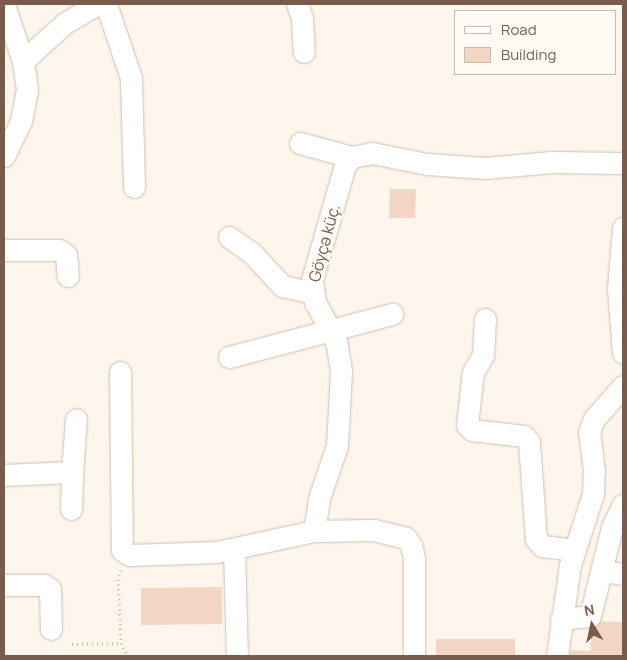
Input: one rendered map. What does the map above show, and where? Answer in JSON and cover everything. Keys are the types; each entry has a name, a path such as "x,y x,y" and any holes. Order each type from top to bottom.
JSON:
{"street":[{"path":"23,61 65,23 98,4"},
{"path":"106,4 131,78 134,187"},
{"path":"297,4 302,18 304,52"},
{"path":"4,5 23,61 27,90 21,120 4,156"},
{"path":"300,143 352,157 372,153 427,164 485,168 552,162 623,163"},
{"name":"Göyçə küç.","path":"314,531 319,498 337,446 342,371 332,329 311,292 344,165 352,157"},
{"path":"623,228 618,289 623,354"},
{"path":"228,237 252,253 282,286 311,292"},
{"path":"4,250 59,250 66,256 68,276"},
{"path":"229,357 392,314"},
{"path":"485,319 483,355 472,372 467,426 472,430 524,436 529,442 536,539 542,546 576,550"},
{"path":"120,372 120,541 122,550 130,555 234,550 314,531 374,530 406,538 412,545 414,558 414,656"},
{"path":"557,656 561,619 576,550 593,494 594,471 589,432 594,419 623,386"},
{"path":"71,509 76,419"},
{"path":"4,475 72,472"},
{"path":"561,619 590,616 612,526 623,504"},
{"path":"234,550 237,656"},
{"path":"602,571 623,574"},
{"path":"4,585 44,585 50,589 51,629"}],"path":[{"path":"128,656 121,643 118,579 130,555"},
{"path":"72,644 121,643"}],"building":[{"path":"390,189 416,189 415,218 389,218"},
{"path":"222,587 222,624 141,625 141,588"},
{"path":"591,621 623,622 623,656 569,656 570,650 591,651"},
{"path":"436,639 515,639 515,656 436,656"}]}
